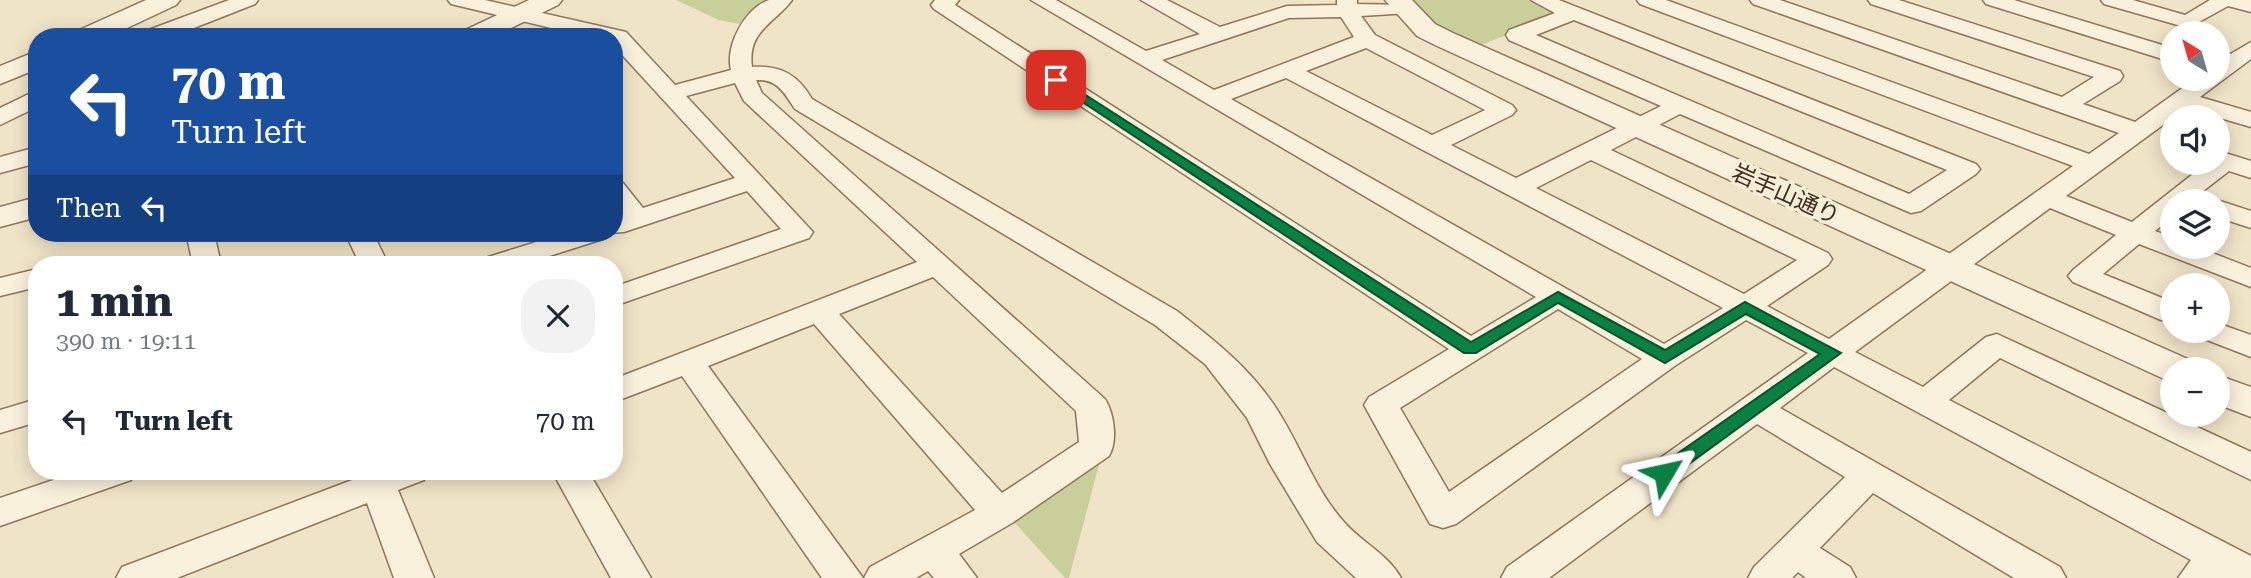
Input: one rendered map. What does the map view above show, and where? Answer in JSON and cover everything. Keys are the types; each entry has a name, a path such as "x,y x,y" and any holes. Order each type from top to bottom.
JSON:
{"street":[{"path":"106,28 167,0"},
{"path":"175,28 248,0"},
{"path":"458,0 522,13 572,28"},
{"path":"491,28 549,0"},
{"path":"782,0 749,30 737,53 741,75 752,96 1093,407 1097,447 999,513 945,564 884,578"},
{"path":"948,0 941,5 1470,349"},
{"path":"1041,0 1665,358"},
{"path":"1151,0 1217,34"},
{"path":"1261,0 1287,12"},
{"path":"1541,0 1967,169 1911,205 1517,35 1573,13"},
{"path":"1647,0 2091,164"},
{"path":"1760,0 2137,131"},
{"path":"1878,0 2112,76 2064,106"},
{"path":"1993,0 2031,5 2160,51"},
{"path":"2111,0 2188,22 2226,0 2251,6"},
{"path":"1144,59 1287,12 1401,4"},
{"name":"岩手山通り","path":"1401,4 1426,30 2160,362"},
{"path":"1347,6 1367,40 1504,110 1433,145"},
{"path":"1213,98 1367,40"},
{"path":"623,43 799,232 623,294"},
{"path":"2230,64 2251,49"},
{"path":"1737,78 1788,52"},
{"path":"1878,85 1928,58"},
{"path":"0,76 28,63"},
{"path":"1287,70 1926,402 2207,567 2251,573"},
{"path":"669,94 741,75 773,73 787,80 803,104 1166,318 1223,367 1262,413 1288,464 1330,531 1381,578"},
{"path":"1521,578 2193,91"},
{"path":"2182,99 2251,120"},
{"path":"0,118 28,102"},
{"path":"1517,188 1680,106"},
{"path":"1558,296 1381,405 1443,514 1665,358 1818,259 1593,150"},
{"path":"0,165 28,157"},
{"path":"2194,189 2225,161 2251,170"},
{"path":"626,222 752,181"},
{"path":"2045,197 2160,242"},
{"path":"0,217 28,209"},
{"path":"2230,213 2251,220"},
{"path":"2160,215 2083,276 2160,308"},
{"path":"507,251 550,242"},
{"path":"2203,259 2251,278"},
{"path":"623,388 937,265"},
{"path":"0,286 28,280"},
{"path":"818,311 999,513"},
{"path":"2230,338 2251,347"},
{"path":"1926,402 1997,344 2251,467"},
{"path":"689,362 843,578"},
{"path":"2230,393 2251,402"},
{"path":"1755,408 2046,578"},
{"path":"0,422 28,413"},
{"path":"1768,578 1869,475"},
{"path":"0,512 92,480"},
{"path":"136,578 209,564 388,480"},
{"path":"395,480 414,578"},
{"path":"575,480 631,578"},
{"path":"1795,551 1836,578"}],"green space":[{"path":"676,0 776,0 745,25 719,20"},
{"path":"1413,0 1528,0 1560,13 1477,47 1432,26"},
{"path":"1101,457 1069,578 1065,578 1013,521"}],"route":[{"path":"1056,80 1470,349 1558,296 1665,358 1745,307 1833,353 1664,473"}]}
